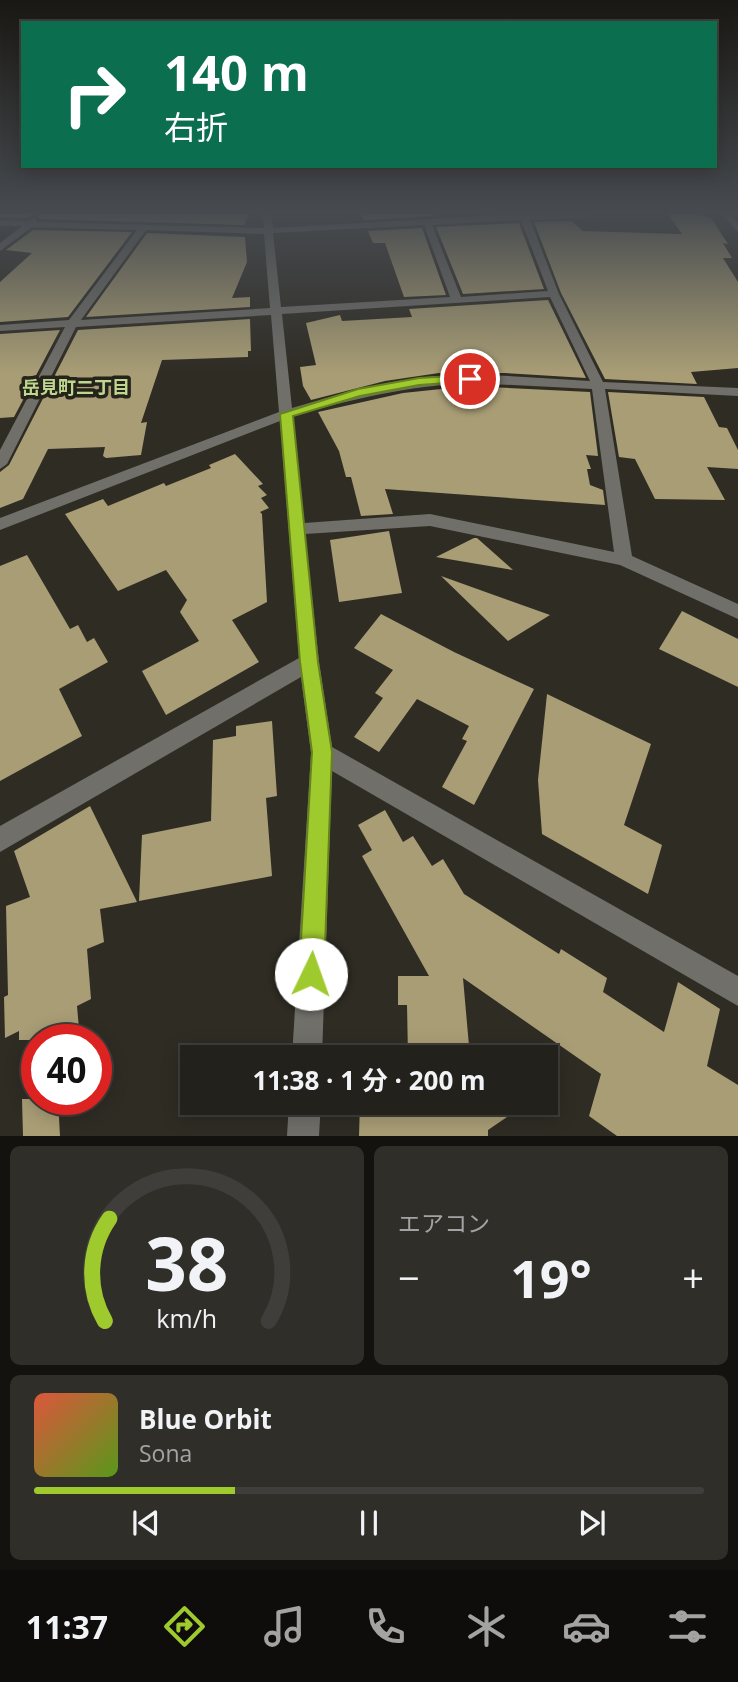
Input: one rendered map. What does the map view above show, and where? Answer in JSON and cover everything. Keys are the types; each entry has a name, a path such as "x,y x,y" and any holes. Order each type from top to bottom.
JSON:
{"street":[{"path":"0,464 4,447 72,324 114,267"},
{"path":"271,267 309,662 322,752 308,1045"},
{"path":"444,267 457,301"},
{"path":"544,267 598,384 624,560"},
{"path":"0,328 554,294"},
{"path":"0,524 286,414 358,393 419,382 470,379 738,392"},
{"path":"298,529 430,520 624,560 738,612"},
{"path":"0,840 309,662"},
{"path":"322,752 738,992"},
{"path":"303,1136 304,1115"}],"building":[{"path":"17,267 106,267 68,317 0,322 0,282"},
{"path":"122,267 245,267 232,298 250,297 250,307 86,317"},
{"path":"393,267 436,267 446,295 404,297"},
{"path":"452,267 536,267 544,289 463,294"},
{"path":"551,267 729,267 738,282 738,368 691,372 697,384 605,379 561,293"},
{"path":"548,300 586,378 504,373 439,373 385,381 311,400 303,386 300,367 316,365 306,323 340,315 342,321 412,317 409,309"},
{"path":"250,319 251,351 248,351 248,357 162,360 141,423 147,422 141,455 106,458 103,456 105,447 48,449 23,499 0,508 0,472 9,465 78,330"},
{"path":"60,330 14,417 0,418 0,334"},
{"path":"470,386 590,392 598,456 586,455 591,469 587,469 590,485 603,490 605,505 385,489 393,514 361,516 351,477 346,477 339,451 318,412 403,393"},
{"path":"608,392 704,397 719,427 727,428 738,450 738,469 707,467 725,500 655,499 635,459 619,457"},
{"path":"235,454 263,484 258,486 267,495 261,498 269,508 260,512 267,602 232,620 259,662 166,715 142,671 199,641 180,612 187,600 166,570 118,591 65,514 103,499 108,506 164,483 166,486 211,468 209,465"},
{"path":"389,531 402,593 339,602 330,540"},
{"path":"477,538 513,570 436,557"},
{"path":"27,555 70,629 78,625 87,642 94,638 108,662 59,689 82,736 0,781 0,566"},
{"path":"441,576 550,615 508,641"},
{"path":"682,611 738,639 738,687 659,649"},
{"path":"381,614 534,689 474,805 442,787 467,741 462,739 469,726 417,699 379,752 354,737 383,698 375,693 393,670 354,648"},
{"path":"547,694 651,744 624,825 662,845 648,894 542,834 538,780"},
{"path":"272,721 277,796 266,798 272,876 139,901 142,835 211,821 213,740 236,736 236,726"},
{"path":"90,806 137,902 100,909 104,942 87,949 91,999 77,1006 79,1024 21,1024 21,1040 19,1031 5,1038 4,997 8,995 6,906 30,897 14,851"},
{"path":"385,810 403,842 413,836 432,866 443,859 464,894 559,954 561,949 607,978 603,992 664,1032 678,982 720,1009 707,1066 738,1085 738,1136 617,1136 589,1116 601,1074 463,978 469,1045 408,1045 407,1005 398,1005 398,976 429,976 362,856 372,850 358,825"},
{"path":"22,1115 59,1115 60,1136 23,1136"},
{"path":"360,1115 510,1115 488,1130 488,1136 359,1136"}],"district":[{"name":"岳見町二丁目","path":"76,387"}],"route":[{"path":"311,974 322,752 309,662 286,414 358,393 419,382 470,379"}]}
